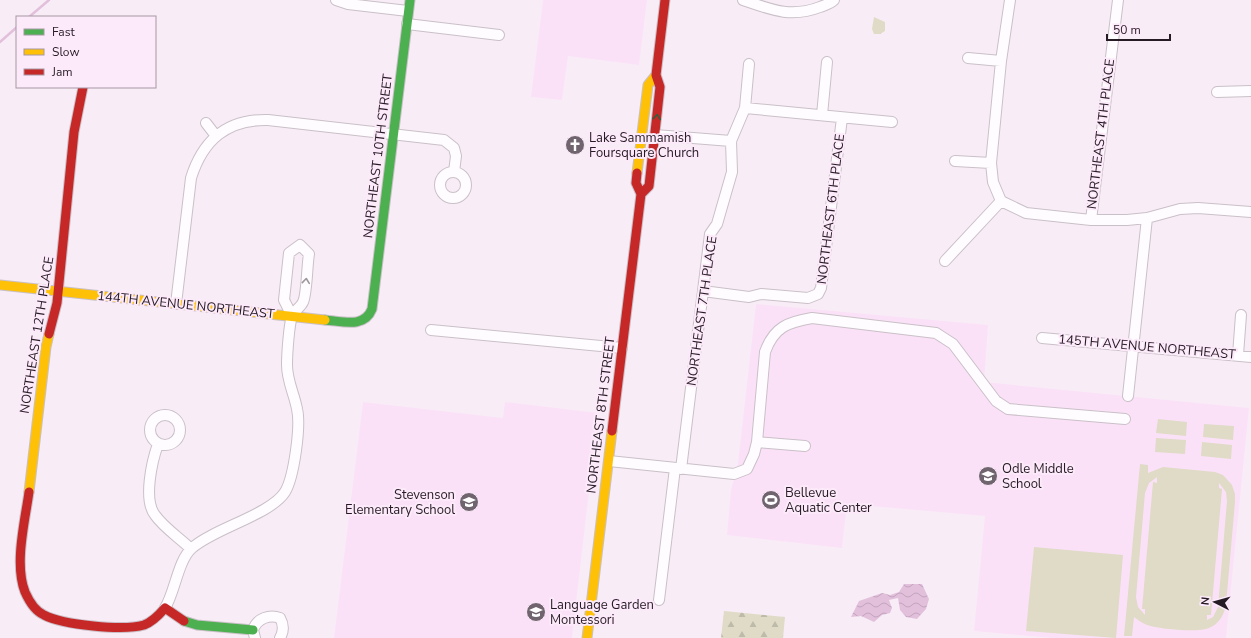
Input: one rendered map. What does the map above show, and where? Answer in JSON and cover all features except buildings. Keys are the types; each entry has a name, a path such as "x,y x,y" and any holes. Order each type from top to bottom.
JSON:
{"street":[{"path":"336,0 348,4 408,11"},
{"name":"NORTHEAST 10TH STREET","path":"369,315 373,301 410,0"},
{"name":"NORTHEAST 8TH STREET","path":"641,194 649,186 660,87 656,75 665,0"},
{"path":"744,0 776,11 793,14 812,10 834,0"},
{"path":"1010,0 1001,61 991,163 993,182 1000,201 1026,213 1090,220 1126,220 1147,218 1180,210 1198,208 1251,212"},
{"name":"NORTHEAST 4TH PLACE","path":"1090,220 1118,0"},
{"path":"407,24 499,34"},
{"path":"968,58 1001,61"},
{"path":"822,115 827,62"},
{"name":"NORTHEAST 7TH PLACE","path":"659,600 710,234 717,224 732,172 731,141 745,108 749,64"},
{"name":"NORTHEAST 8TH STREET","path":"588,638 641,194 636,183 648,85 656,75"},
{"name":"NORTHEAST 12TH PLACE","path":"83,88 74,132 58,291 53,321 46,347 20,564 20,579 23,588 35,608 43,615 55,620 130,628 145,625 165,608"},
{"path":"1217,92 1251,91"},
{"path":"745,108 892,122"},
{"name":"NORTHEAST 6TH PLACE","path":"703,291 749,297 761,294 808,298 818,294 821,288 842,118"},
{"path":"176,304 191,178 195,164 216,136 239,122 254,120 444,140 450,142 454,148 456,156 454,172"},
{"path":"206,123 216,136"},
{"path":"655,135 731,141"},
{"path":"955,161 991,163"},
{"path":"946,261 1000,201"},
{"path":"1128,396 1147,218"},
{"path":"280,638 284,629 283,623 280,618 275,616 265,618 258,622 254,634 197,625 180,619 165,608 171,598 184,561 191,549 203,540 274,503 284,492 291,480 298,429 298,409 287,377 292,316 284,300 289,253 300,245 308,254 304,302 292,316"},
{"name":"144TH AVENUE NORTHEAST","path":"0,285 356,323 362,322 369,315"},
{"path":"1238,355 1241,315"},
{"path":"609,461 678,469 739,473 747,469 754,454 757,442 765,352 768,343 779,329 792,321 812,318 936,333 953,344 996,401 1008,409 1125,419"},
{"path":"431,330 622,348"},
{"name":"145TH AVENUE NORTHEAST","path":"1042,338 1251,357"},
{"path":"757,442 804,446"},
{"path":"158,444 154,454 148,498 151,509 155,516 191,549"}],"shaded area":[{"path":"543,0 647,0 639,65 568,56 562,100 531,97"},
{"name":"Odle Middle School","path":"756,304 988,325 984,382 1249,408 1226,638 1052,638 974,631 985,516 847,504 842,548 727,535 731,490 738,463"},
{"name":"Stevenson Elementary School","path":"363,402 503,418 505,402 598,413 572,638 334,638"}],"green space":[{"path":"874,17 885,22 885,31 880,34 874,34 872,29"},
{"path":"1158,419 1187,422 1186,436 1156,433"},
{"path":"1204,424 1234,426 1233,440 1203,437"},
{"path":"1156,438 1186,440 1185,454 1155,452"},
{"path":"1202,442 1232,445 1231,459 1201,456"},
{"path":"1140,464 1148,465 1148,473 1163,467 1215,472 1223,475 1232,485 1235,494 1235,502 1226,605 1220,619 1216,624 1209,628 1187,630 1169,629 1147,625 1134,617 1132,636 1124,636","holes":["1157,477 1157,483 1153,482 1142,609 1145,609 1145,615 1138,607 1136,597 1145,493 1149,483","1219,483 1226,492 1227,501 1218,607 1213,617 1207,620 1207,615 1211,615 1222,489 1219,488"]},
{"path":"1034,547 1123,555 1116,638 1026,631"},
{"path":"724,611 785,617 783,638 721,638"}],"water":[{"path":"904,584 922,584 929,599 926,609 917,619 906,617 900,610 898,598 889,600 892,608 890,613 882,615 874,622 861,616 851,617 859,601 882,593 890,595 899,592"}],"waterway":[{"path":"30,16 49,0"},
{"path":"0,42 16,28"}],"traffic: fast":[{"path":"325,320 358,322 364,319 372,309 410,0"},
{"path":"184,621 197,625 253,630"}],"traffic: slow":[{"path":"637,173 648,85 656,75"},
{"path":"0,285 325,320"},
{"path":"29,492 46,347 49,334"},
{"path":"587,638 612,431"}],"traffic: jam":[{"path":"641,194 649,186 660,87 656,75 665,0"},
{"path":"49,334 57,303 74,132 83,88"},
{"path":"612,431 641,194 636,183 637,173"},
{"path":"29,492 21,542 20,569 25,592 30,602 38,611 53,619 65,622 93,626 134,627 147,624 165,608 184,621"}],"place":[{"name":"Lake Sammamish Foursquare Church","path":"575,145"},
{"name":"Odle Middle School","path":"988,476"},
{"name":"Bellevue Aquatic Center","path":"771,500"},
{"name":"Stevenson Elementary School","path":"469,502"},
{"name":"Language Garden Montessori","path":"536,612"}]}
